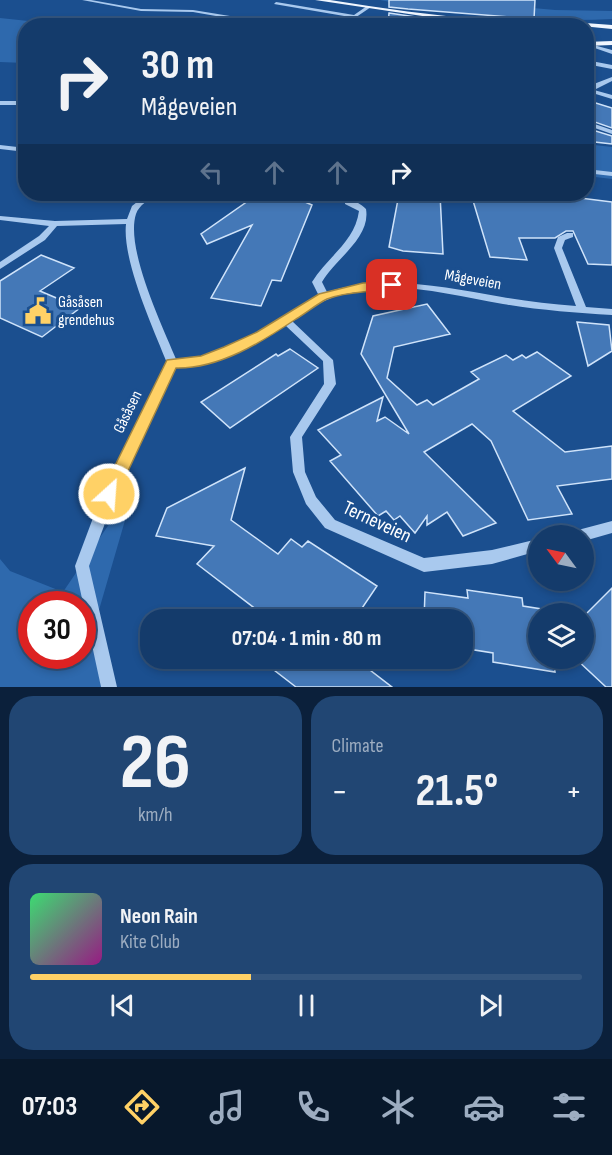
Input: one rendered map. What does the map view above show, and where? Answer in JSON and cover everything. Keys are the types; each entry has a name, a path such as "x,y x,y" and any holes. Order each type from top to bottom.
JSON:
{"main road":[{"path":"318,0 442,18"},
{"path":"437,17 448,18"},
{"path":"594,23 612,22"},
{"path":"594,25 612,27"},
{"path":"594,44 612,43"}],"street":[{"path":"84,0 157,11 193,11 233,18"},
{"path":"552,0 591,0"},
{"path":"276,3 354,15"},
{"path":"350,18 369,7"},
{"path":"594,46 612,52"},
{"path":"594,64 612,67"},
{"path":"594,86 612,79"},
{"path":"594,91 612,97"},
{"path":"0,102 18,103"},
{"path":"594,126 612,132"},
{"path":"0,147 18,149"},
{"path":"594,172 612,174"},
{"path":"144,201 132,214 130,236 139,271 172,363"},
{"path":"324,296 317,282 321,272 356,237 363,221 363,211 348,202"},
{"path":"0,218 55,224 132,221"},
{"path":"0,266 42,238 55,224"},
{"path":"570,235 561,239 558,248 582,310"},
{"name":"Mågeveien","path":"172,363 187,364 229,351 262,335 324,296 363,287 423,286 525,304 612,312"},
{"name":"Terneveien","path":"285,320 328,360 330,384 296,437 299,472 311,500 330,524 424,565 492,557 528,548"},
{"name":"Gåsåsen","path":"109,687 82,566 109,494 172,363"},
{"path":"594,532 612,527"}],"shaded area":[{"path":"380,0 446,0 555,10 612,11 612,19 524,18 437,9"},
{"path":"0,18 18,20 18,63 0,62"},
{"path":"594,145 612,147 612,179 594,177"},
{"path":"135,486 96,620 96,591 64,591"},
{"path":"0,559 10,571 60,591 18,591 18,669 96,669 96,658 101,687 0,687"}],"building":[{"path":"389,0 535,0 534,18 389,7"},
{"path":"389,13 422,18 389,18"},
{"path":"594,102 612,108 612,128 594,122"},
{"path":"594,130 612,136 612,144 594,142"},
{"path":"594,200 612,202 612,265 588,264 573,231 566,231 555,238 519,238 527,260 490,257 473,201"},
{"path":"248,201 308,201 305,202 312,205 281,281 272,280 261,306 211,298 252,225 207,244 201,234"},
{"path":"398,201 440,201 443,254 403,251 389,247"},
{"path":"41,255 74,268 40,291 80,308 42,337 0,318 0,281"},
{"path":"427,304 450,334 394,347 387,378 417,405 427,400 433,405 479,379 471,372 506,355 513,360 522,355 526,358 537,352 571,376 513,411 565,452 612,446 612,479 557,486 572,514 528,520 491,441 472,424 424,452 496,523 463,536 447,512 427,525 427,516 415,533 400,516 394,520 386,511 378,516 330,461 341,455 318,430 383,397 377,421 385,417 409,434 361,354 373,316"},
{"path":"577,322 609,325 612,351 588,366"},
{"path":"290,349 318,368 230,428 201,402 276,354 278,356"},
{"path":"245,468 231,520 278,554 291,539 302,547 308,541 377,586 361,609 256,609 197,564 214,546 156,536 167,508"},
{"path":"612,588 612,687 606,687 587,669 594,669 594,606"},
{"path":"467,590 522,598 523,606 528,607 528,668 493,662 493,653 473,650 473,609 424,609 425,592 468,598"},
{"path":"273,669 371,669 392,687 296,687"},
{"path":"536,669 555,669 555,672"}],"place":[{"name":"Gåsåsen grendehus","path":"38,311"}],"route":[{"path":"109,494 172,363 187,364 229,351 262,335 324,296 363,287 392,285"}]}
